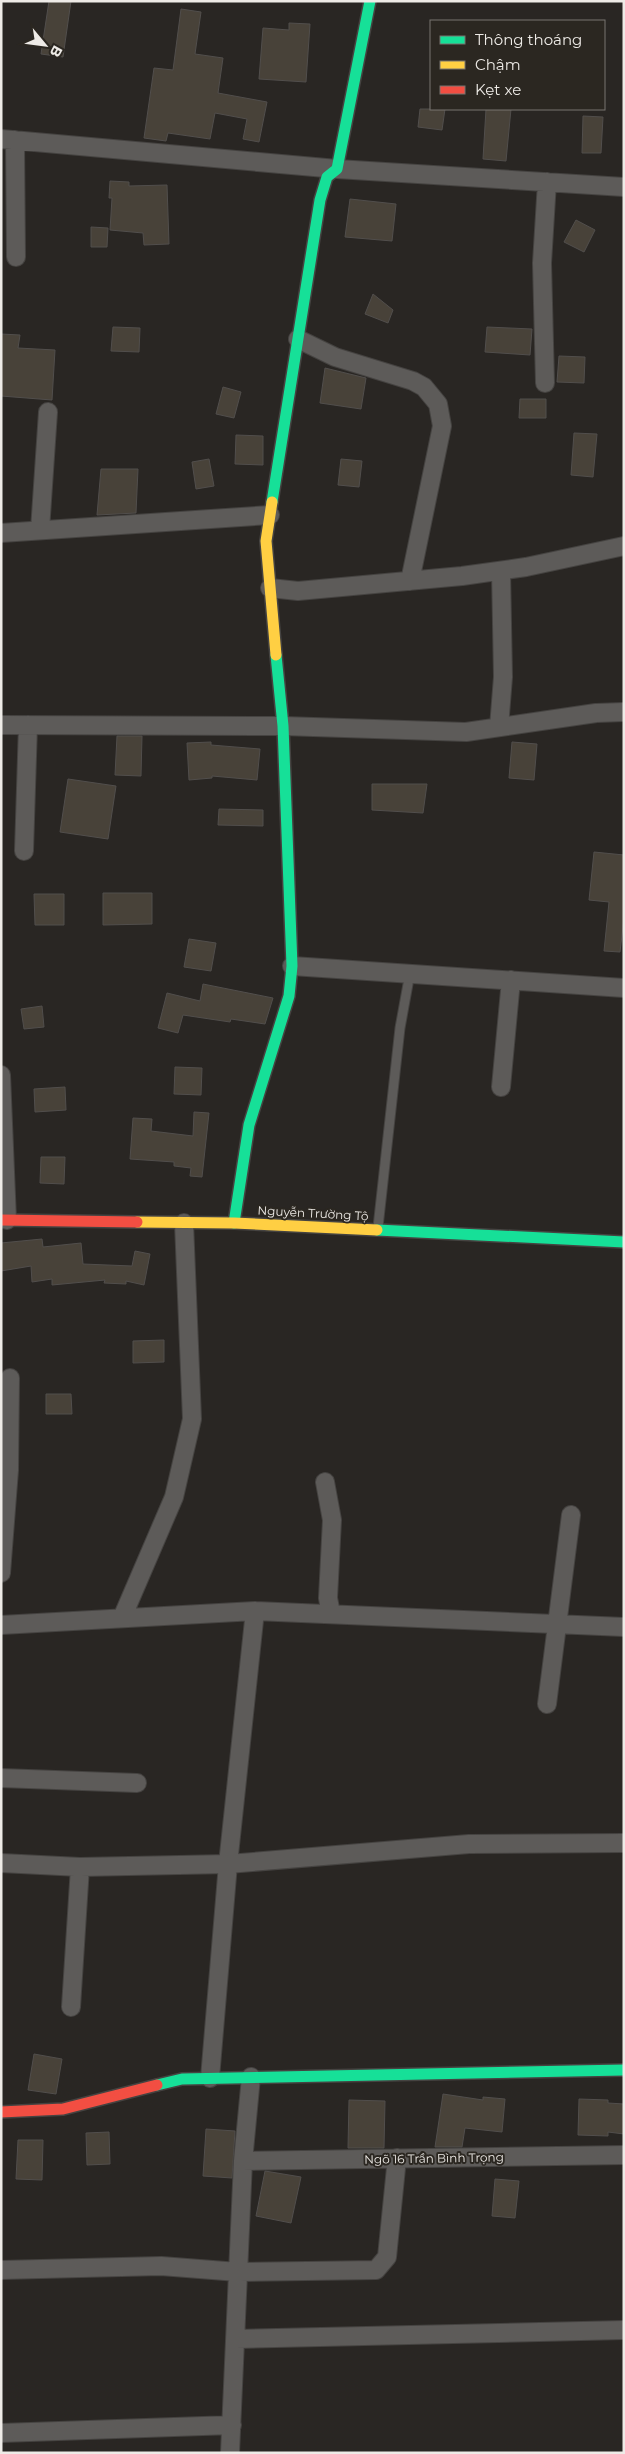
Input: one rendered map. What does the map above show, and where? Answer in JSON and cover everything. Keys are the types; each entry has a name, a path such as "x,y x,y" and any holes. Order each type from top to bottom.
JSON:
{"street":[{"path":"234,1223 250,1125 289,996 292,966 283,726 266,541 320,200 327,177 337,169 370,1"},
{"path":"16,257 8,140 337,169 624,187"},
{"path":"545,384 542,263 547,182"},
{"path":"298,339 350,362 413,381 424,387 438,404 442,426 410,582"},
{"path":"40,530 48,412"},
{"path":"1,533 270,515"},
{"path":"270,588 298,591 410,582 500,571 624,546"},
{"path":"499,727 503,677 500,571"},
{"path":"1,725 283,726 466,732 596,713 624,712"},
{"path":"24,851 28,725"},
{"path":"292,966 624,988"},
{"path":"501,1087 511,980"},
{"path":"1,1075 4,1220"},
{"name":"Nguyễn Trường Tộ","path":"4,1220 234,1223 624,1242"},
{"path":"122,1618 174,1498 192,1419 184,1223"},
{"path":"1,1572 9,1470 10,1378"},
{"path":"325,1482 332,1520 328,1578 328,1598 331,1614"},
{"path":"547,1704 571,1515"},
{"path":"210,2078 228,1864 254,1611"},
{"path":"1,1625 254,1611 624,1627"},
{"path":"1,1778 138,1783"},
{"path":"1,1863 80,1867 228,1864 469,1844 624,1843"},
{"path":"71,2007 80,1867"},
{"path":"1,2112 63,2109 182,2078 624,2070"},
{"path":"230,2453 244,2161 251,2078"},
{"name":"Ngõ 16 Trần Bình Trọng","path":"244,2161 624,2155"},
{"path":"1,2270 161,2266 238,2272 376,2270 387,2257 397,2158"},
{"path":"236,2339 624,2330"},
{"path":"1,2433 232,2425"}],"lane":[{"path":"378,1230 400,1028 410,973"}],"building":[{"path":"49,1 71,1 63,57 41,54"},
{"path":"181,9 201,12 195,54 223,58 218,93 267,102 259,142 243,139 247,119 215,113 210,139 168,133 166,141 144,138 154,68 173,70"},
{"path":"289,23 310,24 306,82 259,79 263,28 289,30"},
{"path":"420,109 445,110 442,130 418,127"},
{"path":"486,110 511,110 506,161 483,159"},
{"path":"583,116 603,117 601,153 582,153"},
{"path":"110,181 129,182 129,186 167,185 169,244 144,245 143,233 110,230 112,198 109,198"},
{"path":"350,199 396,204 392,241 345,237"},
{"path":"576,220 595,230 584,252 564,242"},
{"path":"91,227 108,228 107,247 91,247"},
{"path":"373,294 393,310 388,323 365,314"},
{"path":"113,327 140,328 139,352 111,351"},
{"path":"487,327 532,329 530,355 485,352"},
{"path":"1,334 20,335 18,348 55,350 52,400 1,396"},
{"path":"559,356 585,357 584,383 557,382"},
{"path":"325,368 366,378 361,409 320,403"},
{"path":"223,387 241,392 234,418 216,414"},
{"path":"520,399 546,399 546,418 519,418"},
{"path":"574,433 597,434 593,477 571,475"},
{"path":"236,435 263,436 263,465 235,464"},
{"path":"209,459 214,486 196,489 192,462"},
{"path":"341,459 362,461 359,487 338,485"},
{"path":"101,469 138,469 136,513 97,515"},
{"path":"117,736 142,736 141,776 115,775"},
{"path":"211,742 211,745 260,749 257,780 212,776 212,778 189,780 187,743"},
{"path":"512,742 537,744 534,780 509,778"},
{"path":"68,779 116,786 108,839 60,832"},
{"path":"372,784 427,784 423,813 372,810"},
{"path":"219,809 263,810 263,826 218,825"},
{"path":"594,852 624,855 624,918 620,952 604,951 609,902 589,900"},
{"path":"103,893 152,893 152,924 103,925"},
{"path":"34,894 64,894 64,925 35,925"},
{"path":"189,939 216,943 211,971 184,967"},
{"path":"203,984 273,998 265,1024 231,1019 230,1022 183,1015 178,1033 158,1028 167,993 200,1001"},
{"path":"42,1006 44,1027 24,1029 21,1009"},
{"path":"175,1067 202,1068 201,1095 174,1094"},
{"path":"65,1087 66,1110 35,1112 34,1089"},
{"path":"194,1112 209,1113 202,1177 190,1176 191,1168 174,1166 174,1162 130,1159 133,1118 152,1119 151,1131 193,1136"},
{"path":"41,1157 65,1157 64,1184 40,1183"},
{"path":"42,1239 43,1247 81,1243 83,1264 132,1266 135,1251 150,1254 144,1285 126,1281 126,1284 104,1283 105,1280 52,1285 52,1279 32,1282 31,1266 1,1271 1,1243"},
{"path":"164,1340 164,1362 133,1363 133,1341"},
{"path":"46,1394 71,1394 72,1414 46,1414"},
{"path":"34,2054 62,2059 56,2094 28,2090"},
{"path":"443,2094 483,2100 483,2097 505,2099 502,2132 465,2128 462,2147 435,2147"},
{"path":"579,2099 608,2100 608,2103 624,2104 624,2134 608,2132 608,2136 578,2135"},
{"path":"349,2100 385,2101 384,2148 348,2148"},
{"path":"206,2129 235,2131 232,2178 203,2176"},
{"path":"109,2132 110,2164 87,2165 86,2133"},
{"path":"18,2140 43,2140 42,2180 16,2179"},
{"path":"265,2171 301,2177 291,2223 256,2216"},
{"path":"495,2179 519,2181 515,2218 492,2216"}],"traffic: fast":[{"path":"272,502 320,200 327,177 337,169 370,1"},
{"path":"234,1223 249,1125 289,996 292,966 283,726 276,655"},
{"path":"377,1230 624,1242"},
{"path":"157,2085 182,2079 624,2070"}],"traffic: slow":[{"path":"272,502 266,541 276,655"},
{"path":"137,1222 234,1223 377,1230"}],"traffic: jam":[{"path":"1,1220 137,1222"},
{"path":"1,2112 63,2109 157,2085"}]}
